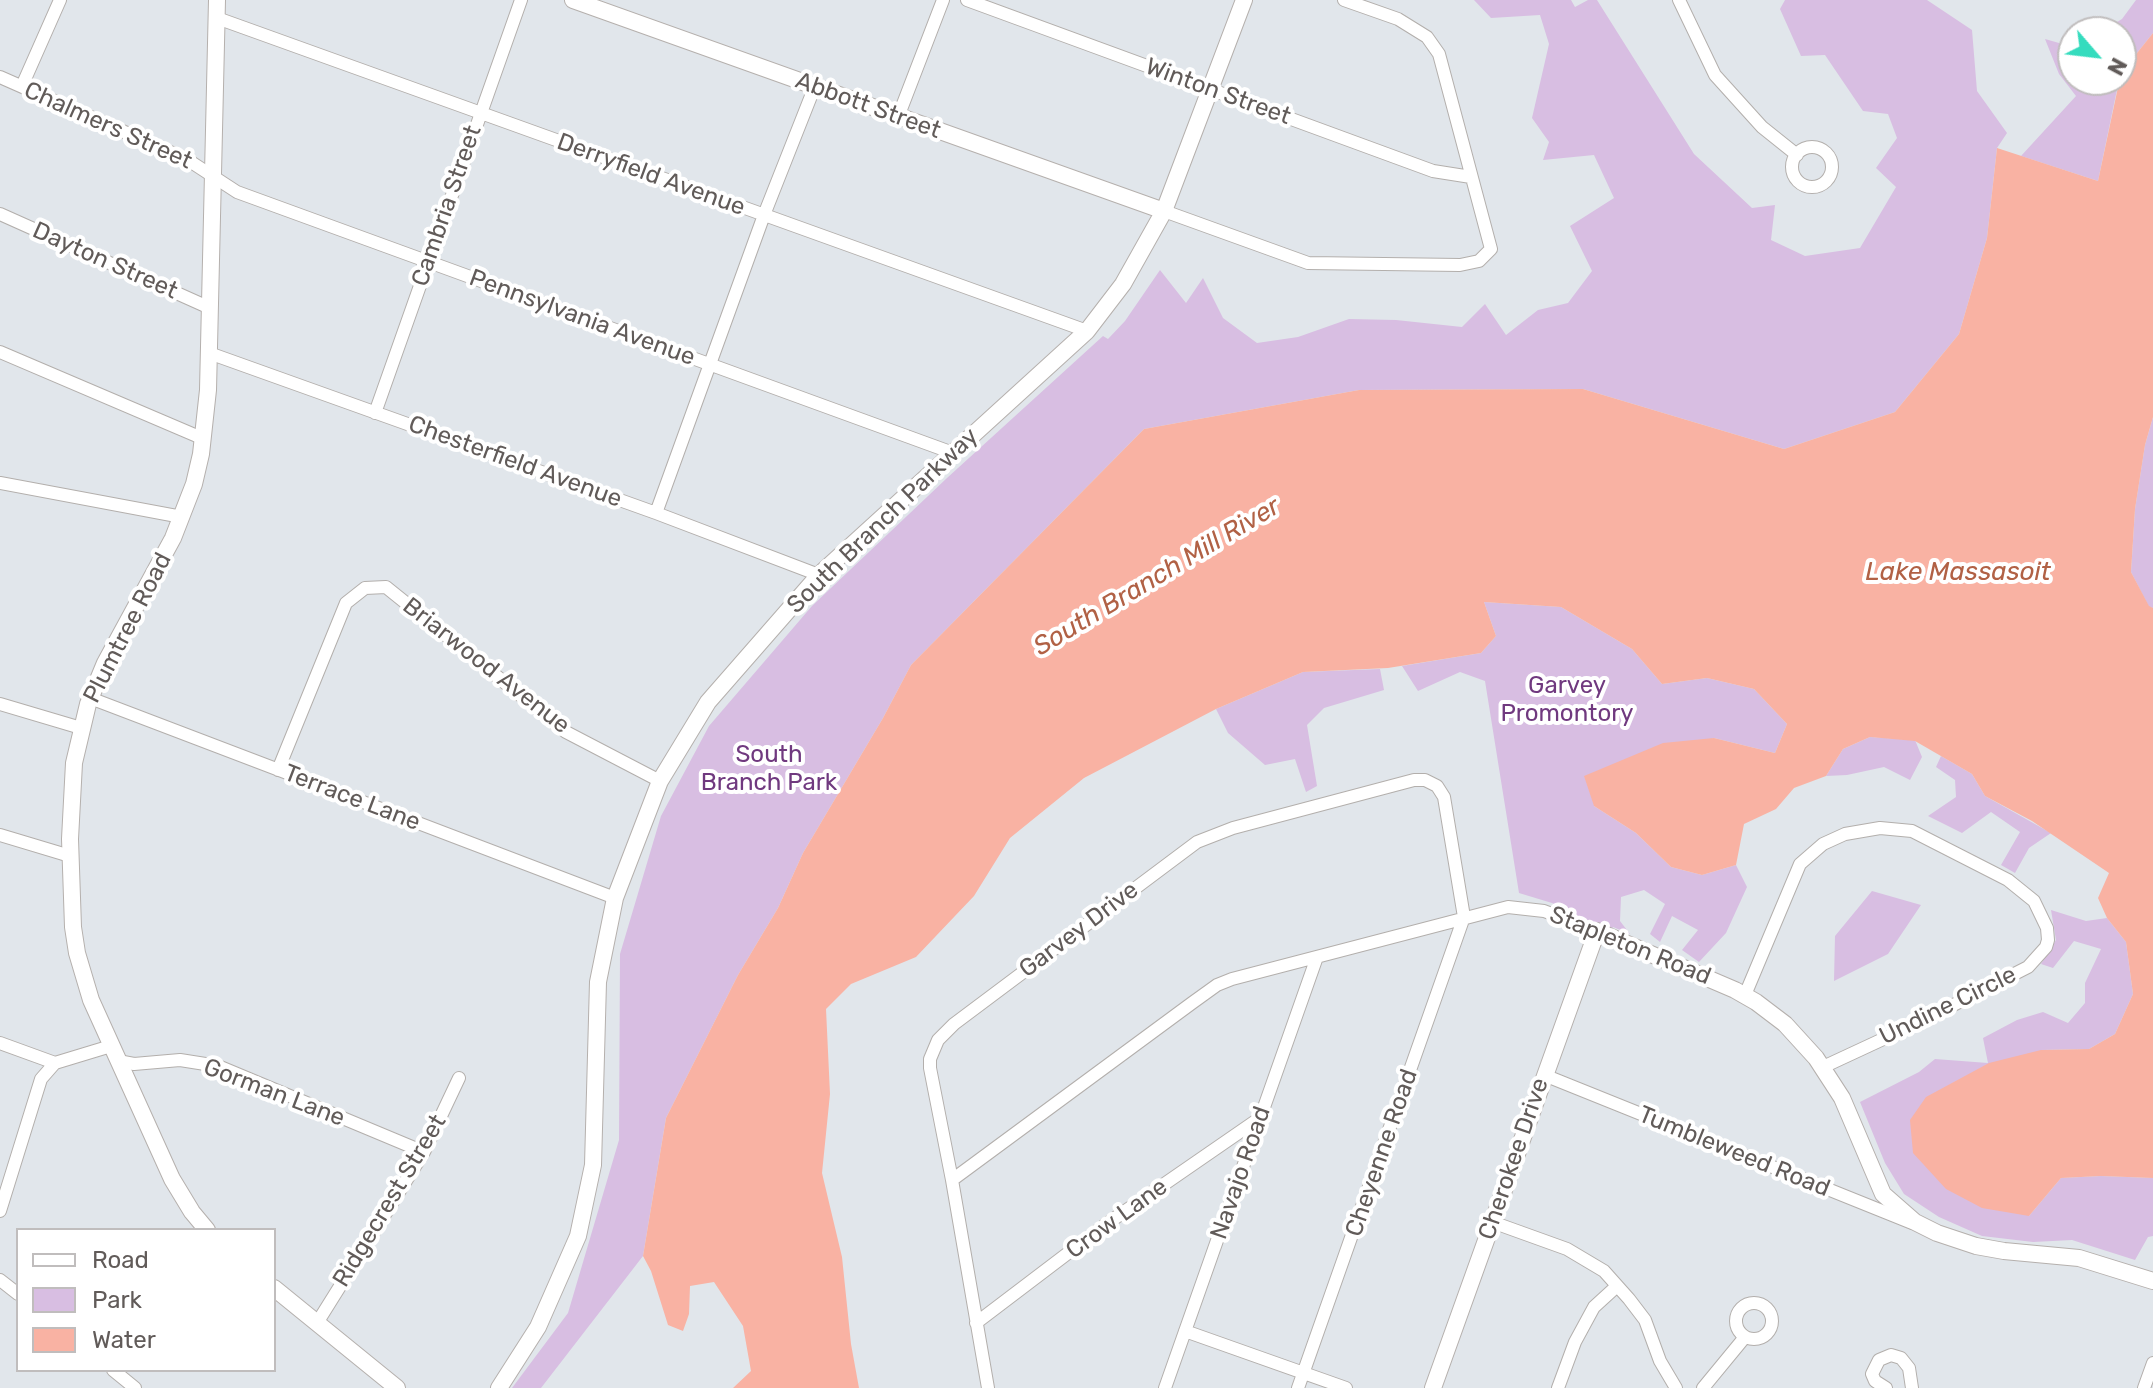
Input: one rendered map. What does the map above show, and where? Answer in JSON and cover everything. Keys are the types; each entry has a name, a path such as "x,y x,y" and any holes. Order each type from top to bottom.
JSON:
{"street":[{"path":"22,86 60,0"},
{"name":"Plumtree Road","path":"205,1228 172,1179 91,1000 77,953 70,856 73,777 81,728 90,698 182,517 194,484 204,439 209,353 217,0"},
{"name":"Cambria Street","path":"375,413 521,0"},
{"name":"Abbott Street","path":"573,0 1164,211"},
{"path":"898,117 943,0"},
{"name":"Winton Street","path":"967,0 1433,171 1471,177"},
{"name":"South Branch Parkway","path":"499,1388 538,1327 578,1236 593,1165 598,982 615,898 660,781 708,702 819,575 1087,331 1123,284 1164,211 1244,0"},
{"path":"1164,211 1308,263 1460,265 1479,261 1491,249 1439,54 1427,37 1398,19 1344,0"},
{"path":"1679,0 1715,75 1762,127 1797,155"},
{"name":"Derryfield Avenue","path":"217,18 1087,331"},
{"name":"Chalmers Street","path":"0,77 188,160 214,177"},
{"path":"656,513 764,215 815,86"},
{"name":"Pennsylvania Avenue","path":"214,177 237,192 953,453"},
{"name":"Dayton Street","path":"0,214 210,308"},
{"path":"0,352 204,439"},
{"name":"Chesterfield Avenue","path":"209,353 656,513 819,575"},
{"path":"0,483 182,517"},
{"name":"Briarwood Avenue","path":"278,770 346,603 365,588 386,587 566,732 660,781"},
{"name":"Terrace Lane","path":"90,698 615,898"},
{"path":"0,704 81,728"},
{"name":"Garvey Drive","path":"988,1388 930,1063 938,1040 954,1024 1197,842 1233,828 1410,781 1425,780 1437,786 1444,797 1464,917"},
{"name":"Undine Circle","path":"1745,995 1800,864 1823,844 1845,834 1880,828 1912,831 2008,880 2034,901 2047,928 2048,940 2046,947 2028,967 1823,1067"},
{"path":"0,835 70,856"},
{"name":"Stapleton Road","path":"952,1180 1217,985 1240,976 1464,917 1508,907 1527,907 1553,913 1745,995 1785,1024 1823,1067 1856,1126 1883,1194 1903,1214 1925,1228 1990,1249 2088,1260 2153,1281"},
{"name":"Cheyenne Road","path":"1298,1388 1464,917"},
{"name":"Cherokee Drive","path":"1433,1388 1597,931"},
{"name":"Navajo Road","path":"1165,1388 1317,957"},
{"path":"0,1043 55,1063 41,1079 0,1211"},
{"name":"Gorman Lane","path":"55,1063 114,1053 134,1064 180,1060 218,1066 424,1152"},
{"name":"Tumbleweed Road","path":"1544,1075 1925,1228"},
{"name":"Ridgecrest Street","path":"317,1323 424,1152 459,1078"},
{"name":"Crow Lane","path":"976,1323 1105,1225 1260,1118"},
{"path":"1492,1222 1551,1242 1596,1265 1645,1320 1660,1361 1676,1388"},
{"path":"0,1280 16,1292"},
{"path":"1558,1388 1575,1342 1591,1312 1602,1297 1617,1286"},
{"path":"276,1290 397,1388"},
{"path":"1185,1331 1346,1388"},
{"path":"1703,1388 1745,1337"},
{"path":"1886,1388 1875,1381 1872,1374 1879,1360 1891,1355 1901,1358 1909,1368 1912,1388"},
{"path":"2144,1388 2153,1363"},
{"path":"115,1372 135,1388"}],"green space":[{"name":"South Branch Park","path":"1474,0 1571,0 1575,7 1588,0 1597,0 1694,154 1752,208 1775,205 1771,240 1805,256 1860,248 1896,187 1876,168 1897,138 1888,114 1863,111 1825,55 1801,56 1780,9 1785,0 1927,0 1972,30 1977,91 2007,133 1997,148 1987,238 1959,334 1895,412 1784,449 1583,389 1359,390 1144,429 911,665 803,853 778,908 738,975 666,1118 643,1256 541,1388 512,1388 568,1313 619,1140 620,954 661,816 709,726 812,606 1103,336 1108,339 1125,321 1160,270 1186,303 1203,278 1223,318 1257,343 1298,337 1349,319 1462,327 1485,304 1506,335 1538,310 1568,303 1592,271 1570,226 1614,198 1594,155 1543,160 1549,142 1532,118 1549,44 1540,15 1491,18"},
{"path":"2136,0 2153,0 2153,33 2137,53 2137,16 2124,16"},
{"path":"2045,39 2057,42 2057,69"},
{"path":"2076,96 2116,96 2098,181 2021,156"},
{"path":"2153,417 2153,608 2149,607 2131,572 2135,509 2145,445"},
{"name":"Garvey Promontory","path":"1484,602 1561,607 1632,649 1662,684 1707,678 1754,689 1787,724 1775,753 1714,738 1594,806 1636,833 1671,867 1702,875 1736,865 1747,887 1726,933 1699,962 1682,950 1698,930 1672,916 1660,942 1650,934 1665,904 1644,890 1621,897 1620,921 1630,934 1613,927 1611,933 1552,903 1519,893 1485,681 1460,672 1418,691 1402,666 1481,653 1496,636"},
{"path":"1380,669 1384,690 1324,708 1307,725 1317,786 1306,792 1295,759 1265,765 1228,733 1216,709 1303,672"},
{"path":"1870,737 1915,740 1922,757 1910,780 1884,767 1826,776 1843,749"},
{"path":"1941,756 1972,774 1985,796 2051,833 2029,848 2015,873 2001,865 2020,832 1991,812 1962,833 1928,816 1956,797 1955,780 1936,767"},
{"path":"1872,891 1921,905 1888,954 1834,981 1835,936"},
{"path":"2051,910 2086,921 2107,918 2126,942 2133,994 2115,1034 2089,1049 2041,1050 2029,1216 2061,1178 2153,1178 2153,1236 2148,1237 2135,1260 2072,1240 2033,1242 1982,1236 1939,1217 1904,1194 1885,1163 1860,1102 1919,1072 1935,1059 1988,1063 1983,1038 2017,1020 2043,1012 2068,1023 2085,1003 2085,983 2101,949 2074,941 2053,968 2041,964 2056,940"}],"water":[{"name":"Lake Massasoit","path":"2153,33 2153,417 2145,445 2135,509 2131,572 2153,608 2153,1178 2061,1178 2029,1216 1982,1208 1946,1189 1913,1153 1910,1120 1926,1097 1989,1063 2041,1050 2089,1049 2115,1034 2133,994 2126,942 2107,918 2098,898 2109,873 2032,821 1985,796 1972,774 1915,741 1870,737 1843,749 1826,776 1794,788 1776,809 1744,824 1736,865 1702,875 1671,867 1636,833 1594,806 1584,776 1663,743 1714,738 1775,753 1787,724 1754,689 1707,678 1662,684 1632,649 1561,607 1484,602 1496,636 1481,653 1388,668 1303,672 1216,709 1084,778 1010,838 974,896 916,957 851,984 826,1009 830,1094 822,1173 842,1257 859,1388 733,1388 751,1371 743,1326 714,1282 690,1286 689,1314 683,1331 668,1325 651,1271 643,1256 666,1118 738,975 778,908 803,853 911,665 1144,429 1359,390 1583,389 1784,449 1895,412 1959,334 1987,238 1997,148 2098,181 2116,96 2137,96 2137,53"}],"water label":[{"name":"South Branch Mill River","path":"1157,577"}]}
